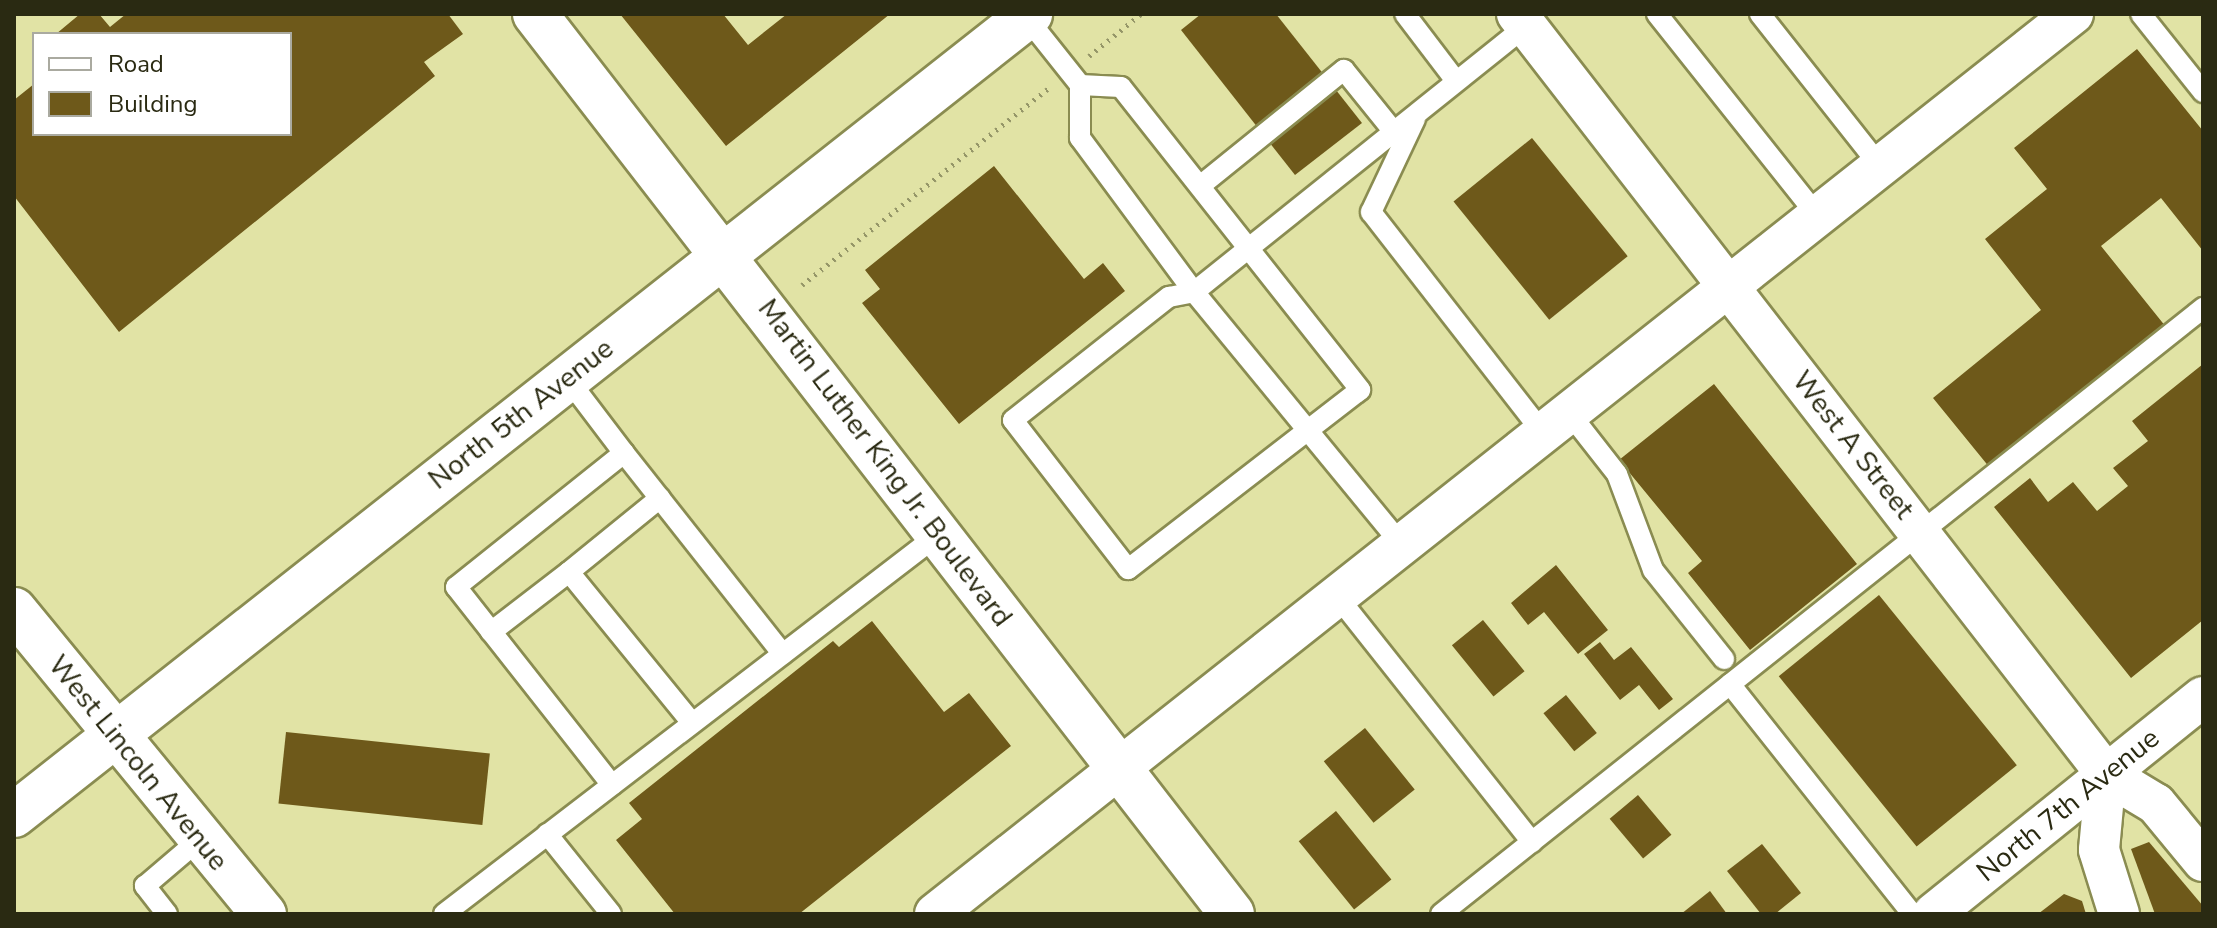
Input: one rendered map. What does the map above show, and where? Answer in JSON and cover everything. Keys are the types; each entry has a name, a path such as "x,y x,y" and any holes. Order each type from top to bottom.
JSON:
{"main road":[{"name":"Martin Luther King Jr. Boulevard","path":"535,14 724,253 1232,914"},
{"name":"North 5th Avenue","path":"14,815 1028,16"},
{"name":"West Lincoln Avenue","path":"14,610 113,738 264,914"}],"street":[{"path":"935,914 1118,767 1731,288 2073,14"},
{"name":"West A Street","path":"1528,18 1731,288 2106,774 2156,804 2203,861"},
{"name":"North 7th Avenue","path":"1933,914 2203,697"},
{"path":"2106,774 2099,850 2119,914"}],"lane":[{"path":"1405,14 1456,81"},
{"path":"1657,14 1819,218"},
{"path":"1760,14 1881,167"},
{"path":"2141,14 2203,92"},
{"path":"1028,16 1074,78 1080,138 1194,292 1402,545"},
{"path":"1074,78 1121,87 1200,186 1248,249 1360,390 1128,569 1013,420 1169,297 1194,292 1248,249 1394,132 1528,18"},
{"path":"1200,186 1344,70 1394,132"},
{"path":"1417,113 1371,212 1557,424 1617,474 1653,570 1724,659"},
{"path":"1441,914 2203,308"},
{"path":"567,378 783,654"},
{"path":"612,785 456,587 624,453"},
{"path":"491,632 660,498"},
{"path":"444,914 939,534"},
{"path":"569,572 692,723"},
{"path":"1337,596 1532,842"},
{"path":"1730,684 1912,914"},
{"path":"547,834 611,914"},
{"path":"167,914 145,886 200,839"}],"path":[{"path":"802,285 1074,78 1141,14"}],"building":[{"path":"80,14 99,14 110,27 126,14 448,14 463,34 424,62 435,76 119,332 14,196 14,100 32,86 32,136 292,136 292,32 58,32"},
{"path":"620,14 723,14 748,45 787,14 890,14 726,146"},
{"path":"1201,14 1276,14 1362,123 1295,175 1181,30"},
{"path":"2137,49 2203,131 2203,251 2161,198 2101,246 2166,327 1990,468 1933,398 2041,310 1985,239 2047,189 2014,148"},
{"path":"1532,138 1628,256 1549,320 1454,202"},
{"path":"994,166 1084,279 1103,263 1125,291 959,424 862,303 880,289 865,270"},
{"path":"2203,364 2203,620 2131,678 1994,507 2030,478 2048,502 2073,482 2097,511 2128,486 2113,468 2148,441 2132,421"},
{"path":"1714,384 1857,564 1750,650 1688,573 1702,561 1619,460"},
{"path":"1556,565 1608,630 1578,654 1544,612 1528,625 1511,603"},
{"path":"1879,595 2017,765 1917,846 1779,676"},
{"path":"1483,620 1525,671 1493,696 1452,645"},
{"path":"872,621 944,712 969,693 1011,746 799,914 675,914 616,840 642,819 629,803 833,641 839,647"},
{"path":"1600,642 1614,660 1631,647 1673,699 1659,710 1639,685 1620,700 1584,654"},
{"path":"1566,695 1597,733 1574,751 1543,713"},
{"path":"1365,728 1415,789 1374,823 1324,761"},
{"path":"286,732 490,753 482,825 278,804"},
{"path":"1638,795 1671,835 1643,859 1610,819"},
{"path":"1336,811 1391,879 1354,910 1299,841"},
{"path":"2149,842 2203,906 2203,914 2155,914 2131,849"},
{"path":"1762,844 1801,893 1775,914 1761,914 1727,871"},
{"path":"1710,891 1727,914 1681,914"},
{"path":"2064,894 2082,901 2086,914 2038,914"}]}
